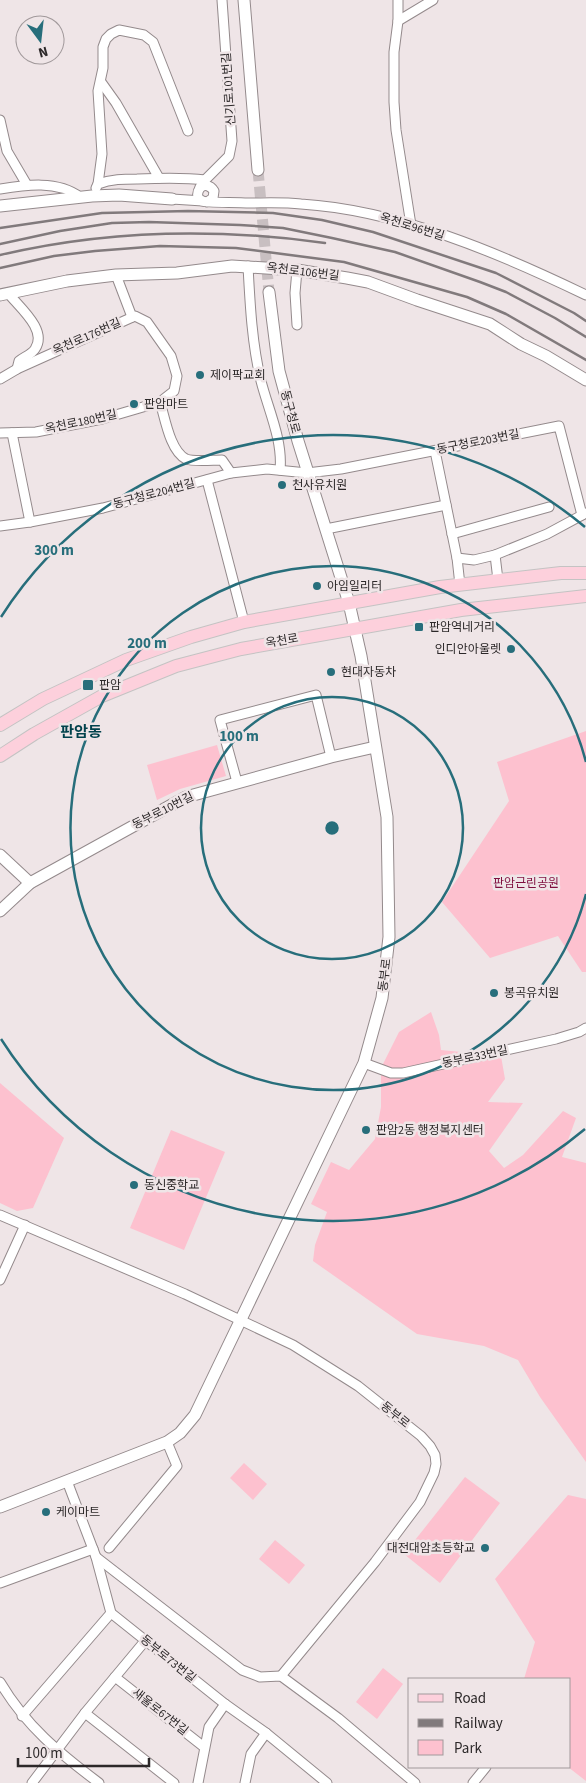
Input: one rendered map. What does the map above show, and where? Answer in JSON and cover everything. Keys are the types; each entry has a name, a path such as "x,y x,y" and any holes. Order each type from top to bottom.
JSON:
{"main road":[{"path":"244,0 258,170"},
{"path":"0,206 92,196 119,195 172,199"},
{"name":"옥천로106번길","path":"4,294 67,281 178,273 232,266 297,270 368,282 490,324 521,344 553,360 586,380"},
{"name":"동구청로","path":"269,292 279,371 307,473 349,603"},
{"name":"옥천로","path":"0,726 43,699 126,660 190,637 244,622 460,585 561,573 586,573"},
{"name":"옥천로","path":"0,756 34,734 102,696 176,666 241,649 355,628 461,610 586,596"},
{"name":"동부로","path":"0,1507 167,1442 180,1433 195,1415 364,1063 382,998 389,937 387,817 355,628 349,603"},
{"name":"동부로10번길","path":"0,911 30,882 186,797 331,757 375,748"},
{"path":"0,855 30,882"}],"street":[{"name":"신기로101번길","path":"201,186 230,156 232,141 232,112 222,0"},
{"path":"398,0 398,21 394,52 394,102 397,138 411,225"},
{"path":"398,21 433,0"},
{"path":"92,196 98,184 102,154 98,91 103,68 103,48 110,34 119,30 144,35 153,42 188,131"},
{"path":"101,82 116,103 159,178"},
{"path":"0,120 4,150 27,184"},
{"path":"201,186 198,197 205,201 212,198 214,172"},
{"path":"98,184 109,180 185,178 201,186 206,185 227,202"},
{"path":"0,189 27,184 56,186 67,189 80,197"},
{"path":"172,199 189,195 201,186"},
{"name":"옥천로96번길","path":"172,199 302,204 377,216 411,225 484,250 586,295"},
{"path":"248,266 249,291 260,379 281,456 280,470"},
{"path":"297,270 297,325"},
{"path":"116,276 132,317"},
{"path":"4,294 35,325 38,332 38,341 34,350 19,361 17,369"},
{"name":"옥천로176번길","path":"0,379 17,369 135,316 147,322 171,356 177,376 174,390 160,402"},
{"path":"160,402 169,433 178,453 188,460 222,460 231,473"},
{"name":"옥천로180번길","path":"0,433 36,432 93,421 160,402"},
{"name":"동구청로203번길","path":"307,473 341,470 559,426 584,514"},
{"path":"12,433 30,522"},
{"path":"435,451 458,558 460,585"},
{"name":"동구청로204번길","path":"0,526 103,508 231,473 267,468 307,473"},
{"path":"207,480 244,622"},
{"path":"326,529 446,505"},
{"path":"452,534 549,507"},
{"path":"458,558 474,560 494,555 547,534 584,514"},
{"path":"494,555 498,580"},
{"path":"237,782 220,720 316,695 331,757"},
{"name":"동부로33번길","path":"364,1063 391,1073 403,1073 556,1039 586,1028"},
{"name":"동부로","path":"0,1215 240,1319 293,1345 358,1386 421,1436 430,1446 435,1455 436,1464 428,1488 420,1502 375,1562 281,1676"},
{"path":"0,1280 25,1226"},
{"path":"109,1548 178,1466 167,1442"},
{"path":"22,1716 111,1613 95,1553 67,1481"},
{"path":"0,1584 95,1553"},
{"path":"95,1553 242,1670 260,1677 281,1676 338,1718 415,1783"},
{"name":"동부로73번길","path":"111,1613 225,1704 266,1733 327,1783"},
{"path":"32,1783 56,1750 145,1641"},
{"name":"새울로67번길","path":"115,1677 204,1746"},
{"path":"0,1682 22,1716 56,1750 99,1783"},
{"path":"198,1783 209,1727 225,1704"},
{"path":"86,1714 174,1783"},
{"path":"254,1783 246,1780 252,1754 266,1733"},
{"path":"473,1783 485,1768"}],"green space":[{"name":"판암근린공원","path":"586,731 586,972 582,972 558,936 490,958 442,902 509,801 497,762"},
{"path":"217,745 226,776 180,789 157,800 147,765"},
{"path":"431,1012 439,1035 441,1050 501,1056 505,1079 488,1102 523,1103 489,1151 504,1168 523,1155 563,1111 576,1118 562,1157 586,1163 586,1462 540,1397 518,1360 484,1346 417,1334 313,1261 315,1245 327,1212 311,1204 331,1162 349,1170 375,1139 381,1107 381,1068 399,1032"},
{"path":"0,1083 64,1138 33,1208 17,1211 0,1203"},
{"path":"171,1130 225,1152 184,1250 130,1228"},
{"path":"244,1463 267,1484 253,1500 230,1478"},
{"path":"465,1477 500,1503 440,1583 404,1554"},
{"path":"568,1495 586,1499 586,1781 569,1768 571,1768 571,1678 524,1678 535,1642 495,1579"},
{"path":"275,1540 305,1565 289,1584 259,1559"},
{"path":"383,1668 403,1684 377,1719 356,1702"}],"tunnel":[{"path":"258,170 269,292"}],"railway":[{"path":"0,228 102,213 188,211 273,213 322,220 373,232 496,273 586,321"},
{"path":"0,244 60,231 112,223 149,222 283,228 395,252 480,282 506,292 586,337"},
{"path":"0,255 80,240 162,234 244,235 325,243"},
{"path":"0,268 54,256 160,246 236,248 344,262 467,297 506,314 586,360"}],"place":[{"name":"제이팍교회","path":"200,375"},
{"name":"판암마트","path":"134,404"},
{"name":"천사유치원","path":"282,485"},
{"name":"아임일리터","path":"317,586"},
{"name":"판암역네거리","path":"419,627"},
{"name":"인디안아울렛","path":"511,649"},
{"name":"현대자동차","path":"331,672"},
{"name":"판암","path":"88,685"},
{"name":"봉곡유치원","path":"494,993"},
{"name":"판암2동 행정복지센터","path":"366,1130"},
{"name":"동신중학교","path":"134,1185"},
{"name":"케이마트","path":"46,1512"},
{"name":"대전대암초등학교","path":"485,1548"}],"district":[{"name":"판암동","path":"81,732"}]}
